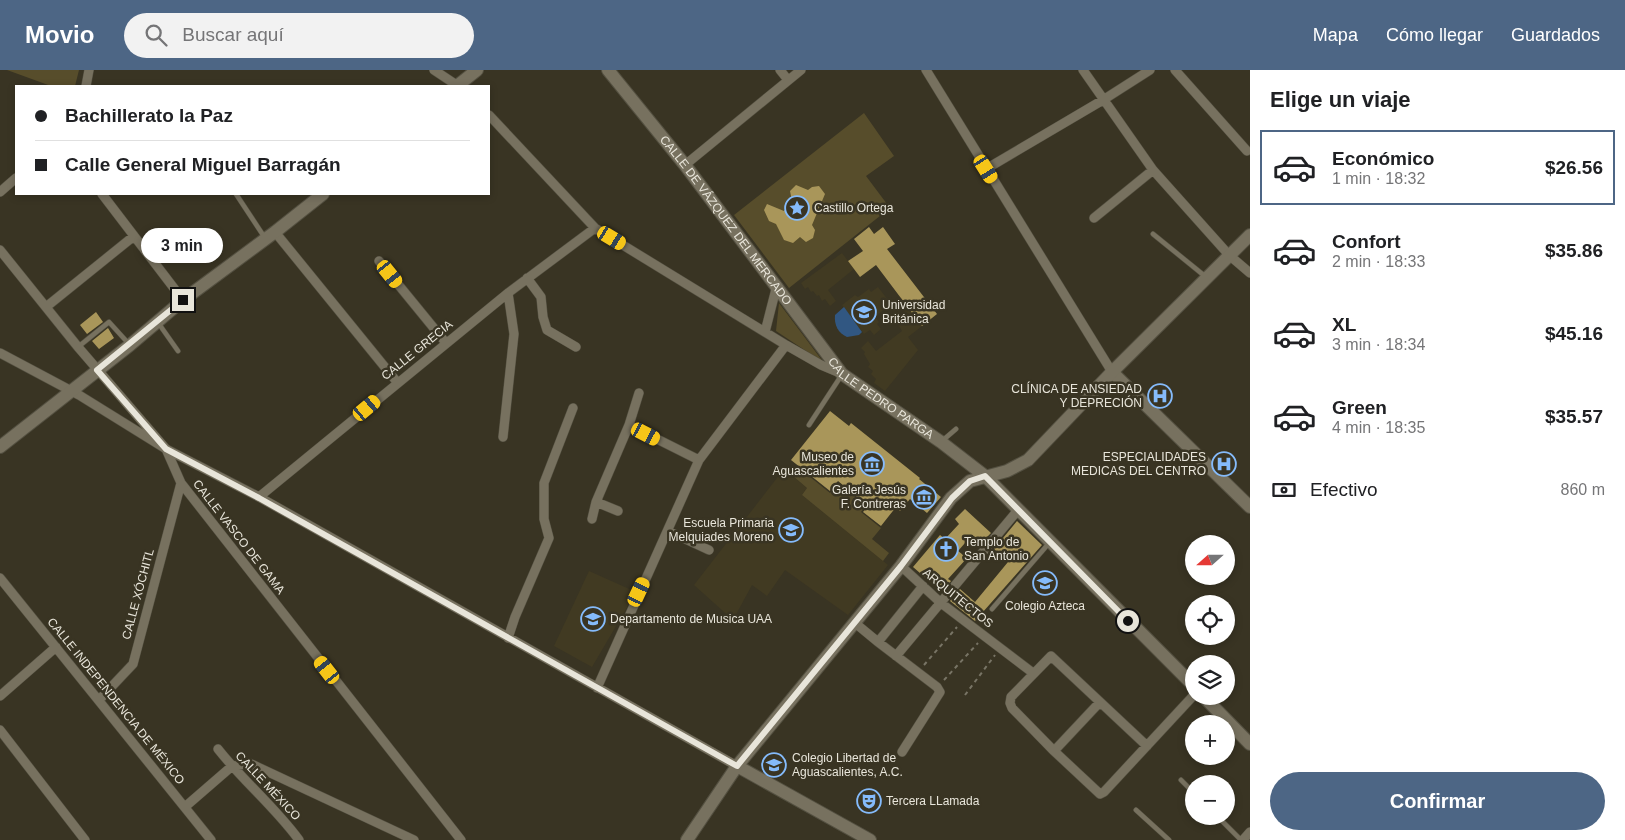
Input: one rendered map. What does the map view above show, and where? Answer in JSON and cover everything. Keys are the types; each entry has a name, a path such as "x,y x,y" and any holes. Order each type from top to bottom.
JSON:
{"street":[{"path":"86,85 90,70"},
{"path":"434,70 456,85"},
{"path":"459,85 477,70"},
{"name":"CALLE DE VÁZQUEZ DEL MERCADO","path":"608,70 685,165 842,374"},
{"path":"780,70 788,80"},
{"path":"685,165 801,70"},
{"path":"926,70 1112,372 1250,508"},
{"path":"1083,70 1153,170 1229,255 1250,273"},
{"path":"986,169 1150,70"},
{"path":"1175,70 1248,151"},
{"name":"CALLE PEDRO PARGA","path":"490,116 595,228 786,345 821,365 842,374 941,442 985,476 1185,677"},
{"path":"1094,218 1153,170"},
{"path":"0,192 15,179"},
{"path":"103,195 183,300"},
{"path":"0,447 130,345 183,300 322,195"},
{"name":"CALLE GRECIA","path":"259,498 508,293 595,228"},
{"path":"687,840 737,766 901,566 952,498 970,481 1007,471 1028,460 1112,372 1250,235"},
{"path":"46,307 134,236"},
{"path":"270,236 398,382"},
{"name":"CALLE VASCO DE GAMA","path":"0,250 97,370 166,449 181,483 461,840"},
{"path":"379,261 446,343"},
{"path":"527,278 540,297 542,317 547,330 576,347"},
{"path":"765,332 777,285"},
{"path":"503,437 514,334 508,293"},
{"path":"597,688 699,460 786,345"},
{"path":"0,353 79,395 166,449 259,498 870,840"},
{"path":"592,519 596,502 629,426 640,393"},
{"path":"508,638 549,538 544,519 544,483 573,408"},
{"path":"629,426 699,460"},
{"name":"CALLE XÓCHITL","path":"99,700 133,664 181,483"},
{"path":"596,502 618,511"},
{"path":"896,656 1018,510"},
{"path":"668,531 709,550"},
{"name":"ARQUITECTOS","path":"901,566 941,603 985,635 1033,674"},
{"name":"CALLE INDEPENDENCIA DE MÉXICO","path":"0,578 212,840"},
{"path":"878,642 924,586"},
{"path":"855,623 939,690 902,752"},
{"path":"0,696 56,647"},
{"path":"1146,746 1051,656 1011,698 1012,708 1100,794 1146,746 1185,705"},
{"path":"1054,751 1100,702"},
{"path":"1212,705 1250,744"},
{"path":"0,730 85,840"},
{"name":"CALLE MÉXICO","path":"218,749 232,767 288,825 299,840"},
{"path":"186,806 232,767 249,763 414,840"},
{"path":"1242,840 1250,832"}],"lane":[{"path":"237,195 270,236"},
{"path":"1153,234 1208,278"},
{"path":"78,347 109,322 130,345"},
{"path":"157,322 178,351"},
{"path":"809,425 832,393 842,374"},
{"path":"941,442 956,429"},
{"path":"992,609 1050,542"},
{"path":"1181,780 1185,784"},
{"path":"1136,810 1169,840"},
{"path":"1226,825 1242,840"}],"path":[{"path":"918,673 963,620"},
{"path":"939,690 985,635"},
{"path":"965,695 1000,648"}],"shaded area":[{"path":"7,70 79,70 75,85 48,85"},
{"path":"864,113 894,156 866,176 890,208 789,288 734,215"},
{"path":"842,253 854,269 828,290 836,301 830,306 825,299 822,301 819,295 817,296 813,291 811,292 808,287 805,289 801,283"},
{"name":"Universidad Británica","path":"878,287 891,304 875,317 881,329 874,335 870,330 864,334 842,305 855,295 858,297 869,289 871,292"},
{"path":"779,303 824,363 776,331"},
{"path":"906,305 922,326 908,337 918,350 885,391 874,383 876,379 871,374 873,371 868,367 870,364 864,354 865,352 861,348 868,341 876,351 902,331 897,323 902,320 900,316 904,313 902,309"},
{"path":"799,468 830,493 838,483 866,505 861,512 881,528 872,539 889,553 883,561 802,495 807,488 793,476"},
{"name":"Escuela Primaria Melquiades Moreno","path":"784,469 807,488 802,495 888,565 848,615 785,570 767,596 752,585 733,620 694,585"},
{"name":"Departamento de Musica UAA","path":"589,571 636,592 592,667 554,646"}],"water":[{"path":"844,307 862,332 859,335 847,337 837,328 835,315"}],"building":[{"path":"796,185 808,190 819,186 825,194 812,225 815,230 813,238 806,242 800,237 793,243 784,240 776,224 769,221 764,210 767,204 784,211 792,201 790,191"},
{"path":"869,227 874,234 883,227 895,244 887,249 937,314 922,326 876,265 860,277 848,261 863,251 854,239"},
{"path":"96,312 103,322 87,334 80,325"},
{"path":"108,328 114,338 99,349 92,341"},
{"name":"Museo de Aguascalientes","path":"830,411 849,426 851,423 941,497 927,513 910,499 900,511 896,507 881,526 863,512 868,506 838,481 830,491 791,460"},
{"name":"Templo de San Antonio","path":"965,509 991,533 984,540 981,537 978,539 972,535 958,551 967,558 948,579 951,581 942,592 913,567 940,535 945,539 959,524 955,519"},
{"path":"1017,521 1042,545 975,621 950,601 960,589 975,602 1008,562 994,549"}],"place":[{"name":"Castillo Ortega","path":"797,208"},
{"name":"Universidad Británica","path":"864,312"},
{"name":"CLÍNICA DE ANSIEDAD Y DEPRECIÓN","path":"1160,396"},
{"name":"Museo de Aguascalientes","path":"872,464"},
{"name":"ESPECIALIDADES MEDICAS DEL CENTRO","path":"1224,464"},
{"name":"Galería Jesús F. Contreras","path":"924,497"},
{"name":"Escuela Primaria Melquiades Moreno","path":"791,530"},
{"name":"Templo de San Antonio","path":"946,549"},
{"name":"Colegio Azteca","path":"1045,583"},
{"name":"Departamento de Musica UAA","path":"593,619"},
{"name":"Colegio Libertad de Aguascalientes, A.C.","path":"774,765"},
{"name":"Tercera LLamada","path":"869,801"}],"route":[{"path":"183,300 97,370 166,449 259,498 737,766 901,566 952,498 970,481 985,476 1128,621"}]}
